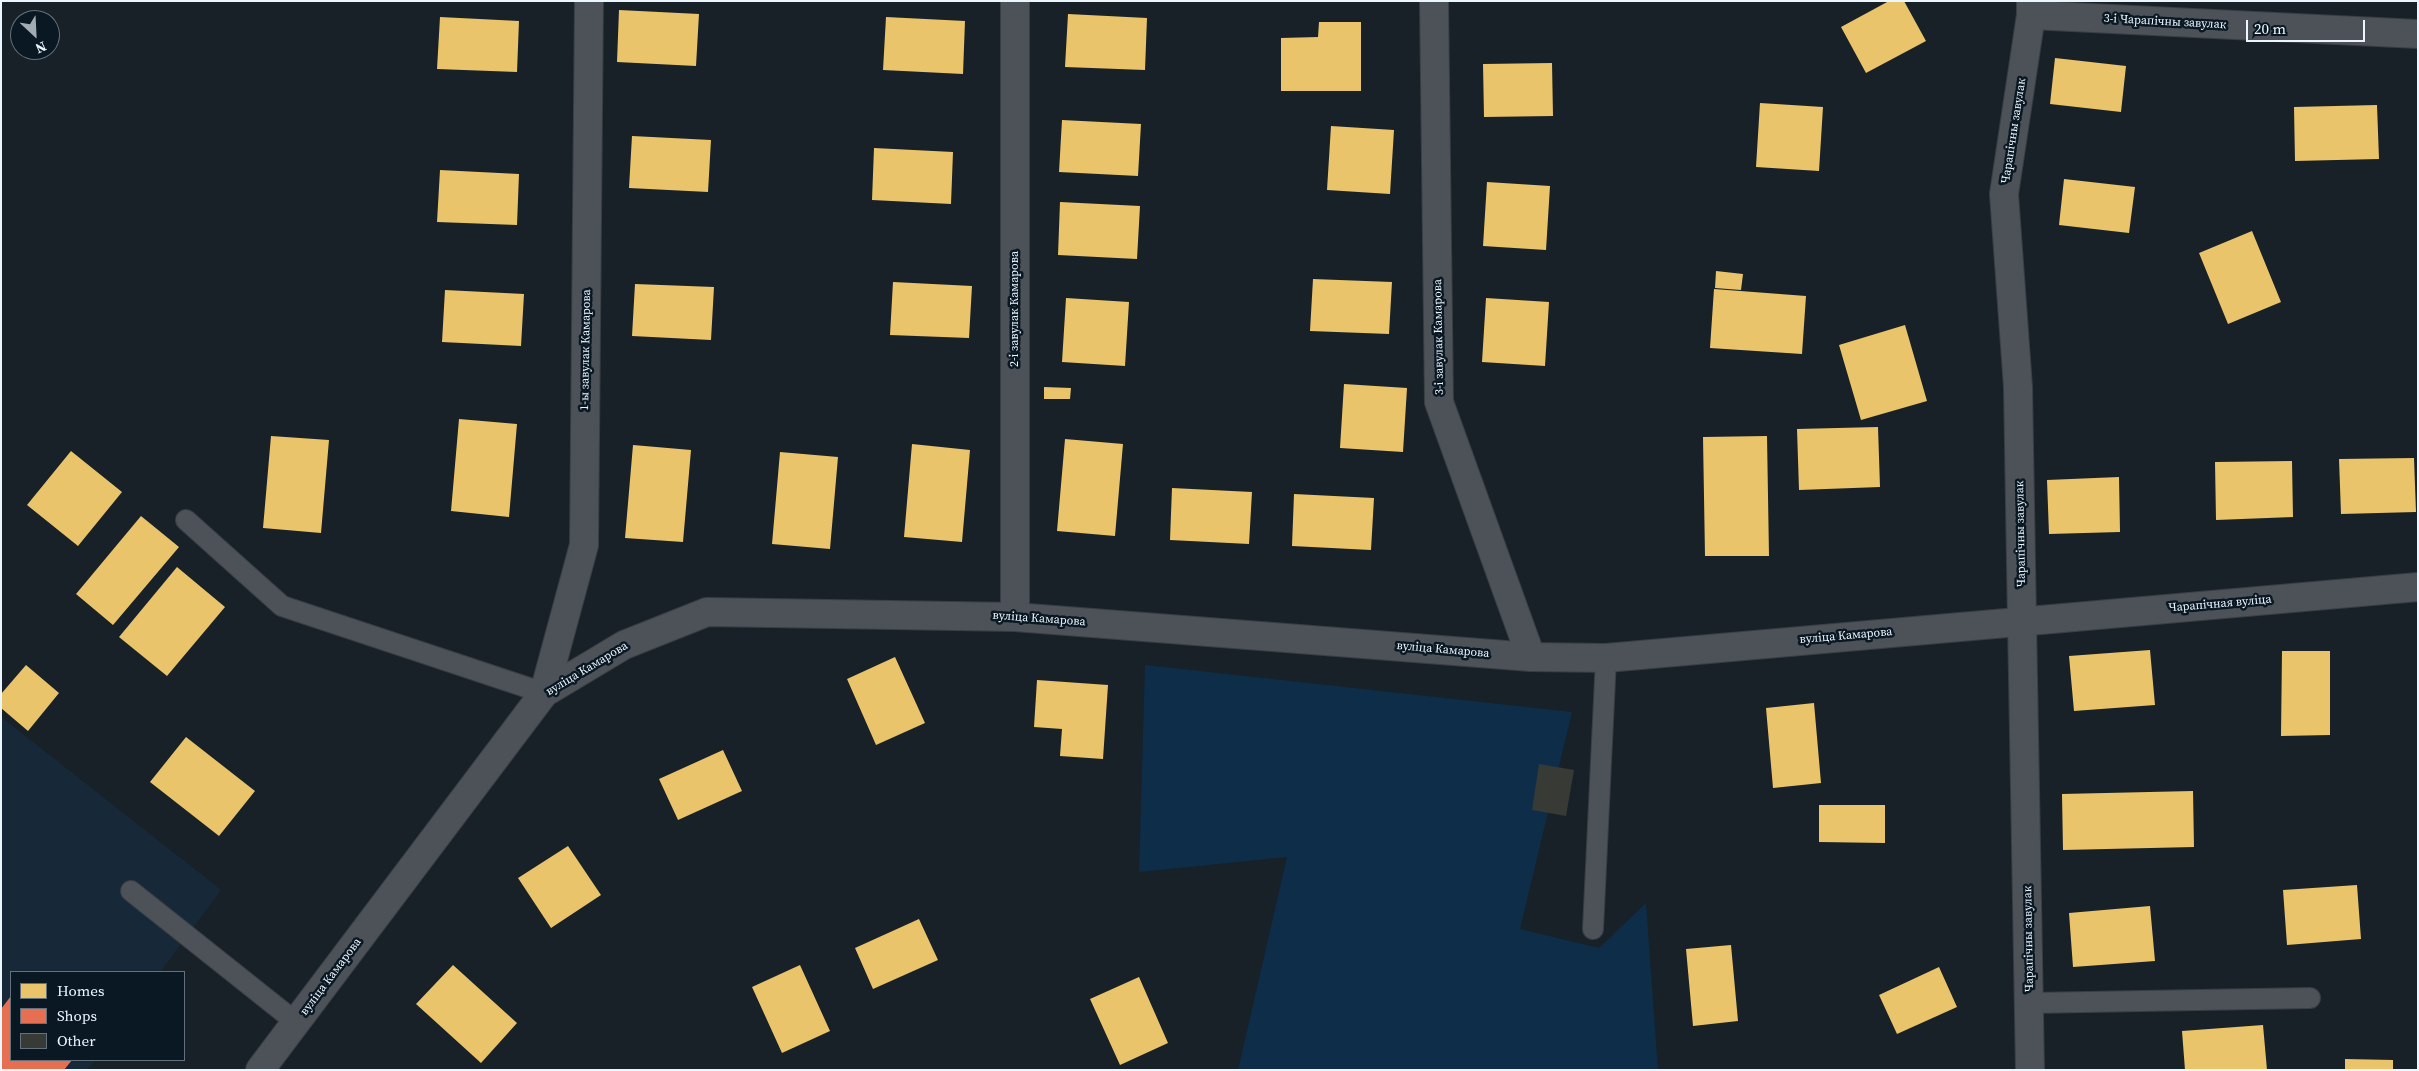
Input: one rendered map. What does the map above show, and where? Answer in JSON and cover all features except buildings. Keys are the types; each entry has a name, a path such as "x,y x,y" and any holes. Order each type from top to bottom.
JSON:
{"street":[{"name":"1-ы завулак Камарова","path":"544,693 584,545 590,1"},
{"name":"2-і завулак Камарова","path":"1015,1 1015,617"},
{"name":"3-і завулак Камарова","path":"1434,1 1439,402 1531,657"},
{"name":"3-і Чарапічны завулак","path":"2031,8 2418,34"},
{"name":"Чарапічны завулак","path":"2030,1070 2018,387 2004,194 2031,8"},
{"name":"Чарапічная вуліца","path":"2022,621 2418,587"},
{"name":"вуліца Камарова","path":"260,1070 544,693 624,645 707,612 1015,617 1531,657 1606,658 2022,621"}],"lane":[{"path":"186,520 282,606 544,693"},
{"path":"1593,929 1606,658"},
{"path":"131,891 297,1022"},
{"path":"2030,1002 2310,998"}],"shaded area":[{"path":"1145,665 1572,712 1520,929 1599,948 1646,903 1658,1070 1238,1070 1287,857 1139,872"},
{"path":"1,717 221,890 161,971 10,971 10,1061 94,1061 87,1070 1,1070"}]}
